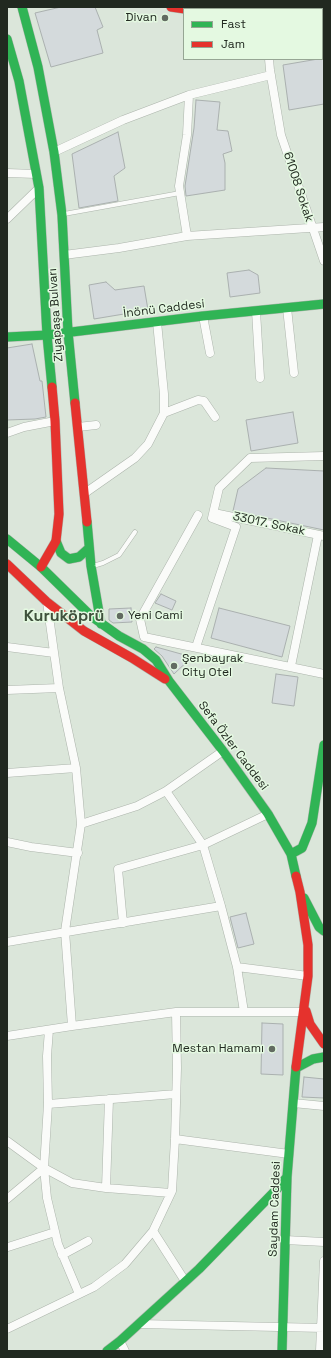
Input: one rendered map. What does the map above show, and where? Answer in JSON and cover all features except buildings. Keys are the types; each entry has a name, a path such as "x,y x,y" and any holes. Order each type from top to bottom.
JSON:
{"main road":[{"name":"Ziyapaşa Bulvarı","path":"22,7 38,67 54,152 62,215 68,332 85,493 89,548 101,624"},
{"path":"171,7 183,9"},
{"name":"Ziyapaşa Bulvarı","path":"7,39 19,81 39,188 47,334 55,421 59,514 56,541 41,567"},
{"name":"İnönü Caddesi","path":"7,337 68,332 203,316 324,304"},
{"name":"Sefa Özler Caddesi","path":"7,539 41,567 68,595 101,624 143,649 156,660 170,682 223,751 268,814 291,854 300,892"},
{"path":"56,541 61,553 69,559 79,557 89,548"},
{"name":"Sefa Özler Caddesi","path":"7,564 47,602 84,631 132,658 170,682"},
{"path":"291,854 302,848 312,823 324,745"},
{"path":"300,892 319,927 324,931"},
{"name":"Saydam Caddesi","path":"282,1351 287,1177 296,1068 308,976 308,945 300,892"},
{"path":"304,1009 310,1024 324,1044"},
{"path":"296,1068 305,1062 324,1057"},
{"path":"107,1351 200,1269 287,1177"}],"street":[{"path":"54,152 123,120 189,95 270,73 269,60"},
{"name":"61008 Sokak","path":"270,73 281,135 324,261"},
{"path":"187,236 179,186 187,135 189,95"},
{"path":"7,173 36,174"},
{"path":"7,219 39,188"},
{"path":"64,255 119,248 187,236 324,226"},
{"path":"287,308 294,373"},
{"path":"256,311 260,378"},
{"path":"203,316 210,353"},
{"path":"85,493 135,458 148,444 164,413 164,394 157,322"},
{"path":"164,413 198,400 204,401 215,417"},
{"path":"7,433 24,427 55,421"},
{"path":"78,427 96,424"},
{"path":"196,647 236,527 212,518 219,488 250,458 324,456"},
{"name":"33017. Sokak","path":"214,513 321,535"},
{"path":"198,515 140,619 144,637 324,674"},
{"path":"291,666 321,535"},
{"path":"47,602 59,688 76,768 81,824 65,931 72,1026"},
{"path":"7,647 54,653"},
{"path":"7,690 59,688"},
{"path":"81,824 137,806 166,791 223,751"},
{"path":"7,773 76,768"},
{"path":"166,791 203,845 237,966 244,1012"},
{"path":"123,923 118,869 203,845 268,814"},
{"path":"7,842 31,847 78,852"},
{"path":"7,942 65,931 123,923 221,906"},
{"path":"237,966 308,976"},
{"path":"7,1036 176,1012 244,1012 304,1009"},
{"path":"7,1329 94,1287 126,1264 153,1230 171,1194 175,1165 176,1012"},
{"path":"49,1030 47,1056 48,1104 44,1168 46,1198 58,1244 79,1294"},
{"path":"48,1104 176,1094"},
{"path":"106,1188 109,1099"},
{"path":"293,1104 324,1106"},
{"path":"175,1139 289,1154"},
{"path":"8,1143 44,1168 72,1183 106,1188 171,1194"},
{"path":"7,1199 44,1168"},
{"path":"153,1230 185,1281"},
{"path":"8,1247 55,1232"},
{"path":"285,1240 324,1242"},
{"path":"62,1254 88,1241"},
{"path":"320,1351 324,1261"},
{"path":"139,1324 322,1328"},
{"path":"120,1341 125,1351"}],"lane":[{"path":"62,215 180,193"},
{"path":"91,566 103,563 119,555 135,532"}],"traffic: fast":[{"path":"22,7 38,67 54,152 62,215 68,332 75,403"},
{"path":"7,39 19,81 39,188 47,335 52,387"},
{"path":"7,337 47,335 203,316 324,304"},
{"path":"87,522 91,566 101,624"},
{"path":"7,539 41,567 91,616 119,636 143,649 156,660 169,681 223,751 268,814 291,854 296,876"},
{"path":"56,541 61,553 69,559 79,557 89,548"},
{"path":"291,854 302,848 312,823 324,745"},
{"path":"304,898 319,927 324,931"},
{"path":"296,1068 313,1059 324,1057"},
{"path":"282,1351 287,1177 296,1067"},
{"path":"107,1351 199,1269 287,1177"}],"traffic: jam":[{"path":"171,7 183,9"},
{"path":"41,567 56,541 59,514 52,387"},
{"path":"75,403 87,522"},
{"path":"7,564 47,602 84,631 132,658 165,679"},
{"path":"296,876 308,945 308,976 296,1067"},
{"path":"306,1011 310,1024 324,1044"}],"place":[{"name":"Divan","path":"165,18"},
{"name":"Yeni Cami","path":"120,616"},
{"name":"Şenbayrak City Otel","path":"174,666"},
{"name":"Mestan Hamamı","path":"272,1049"}],"district":[{"name":"Kuruköprü","path":"64,617"}]}
